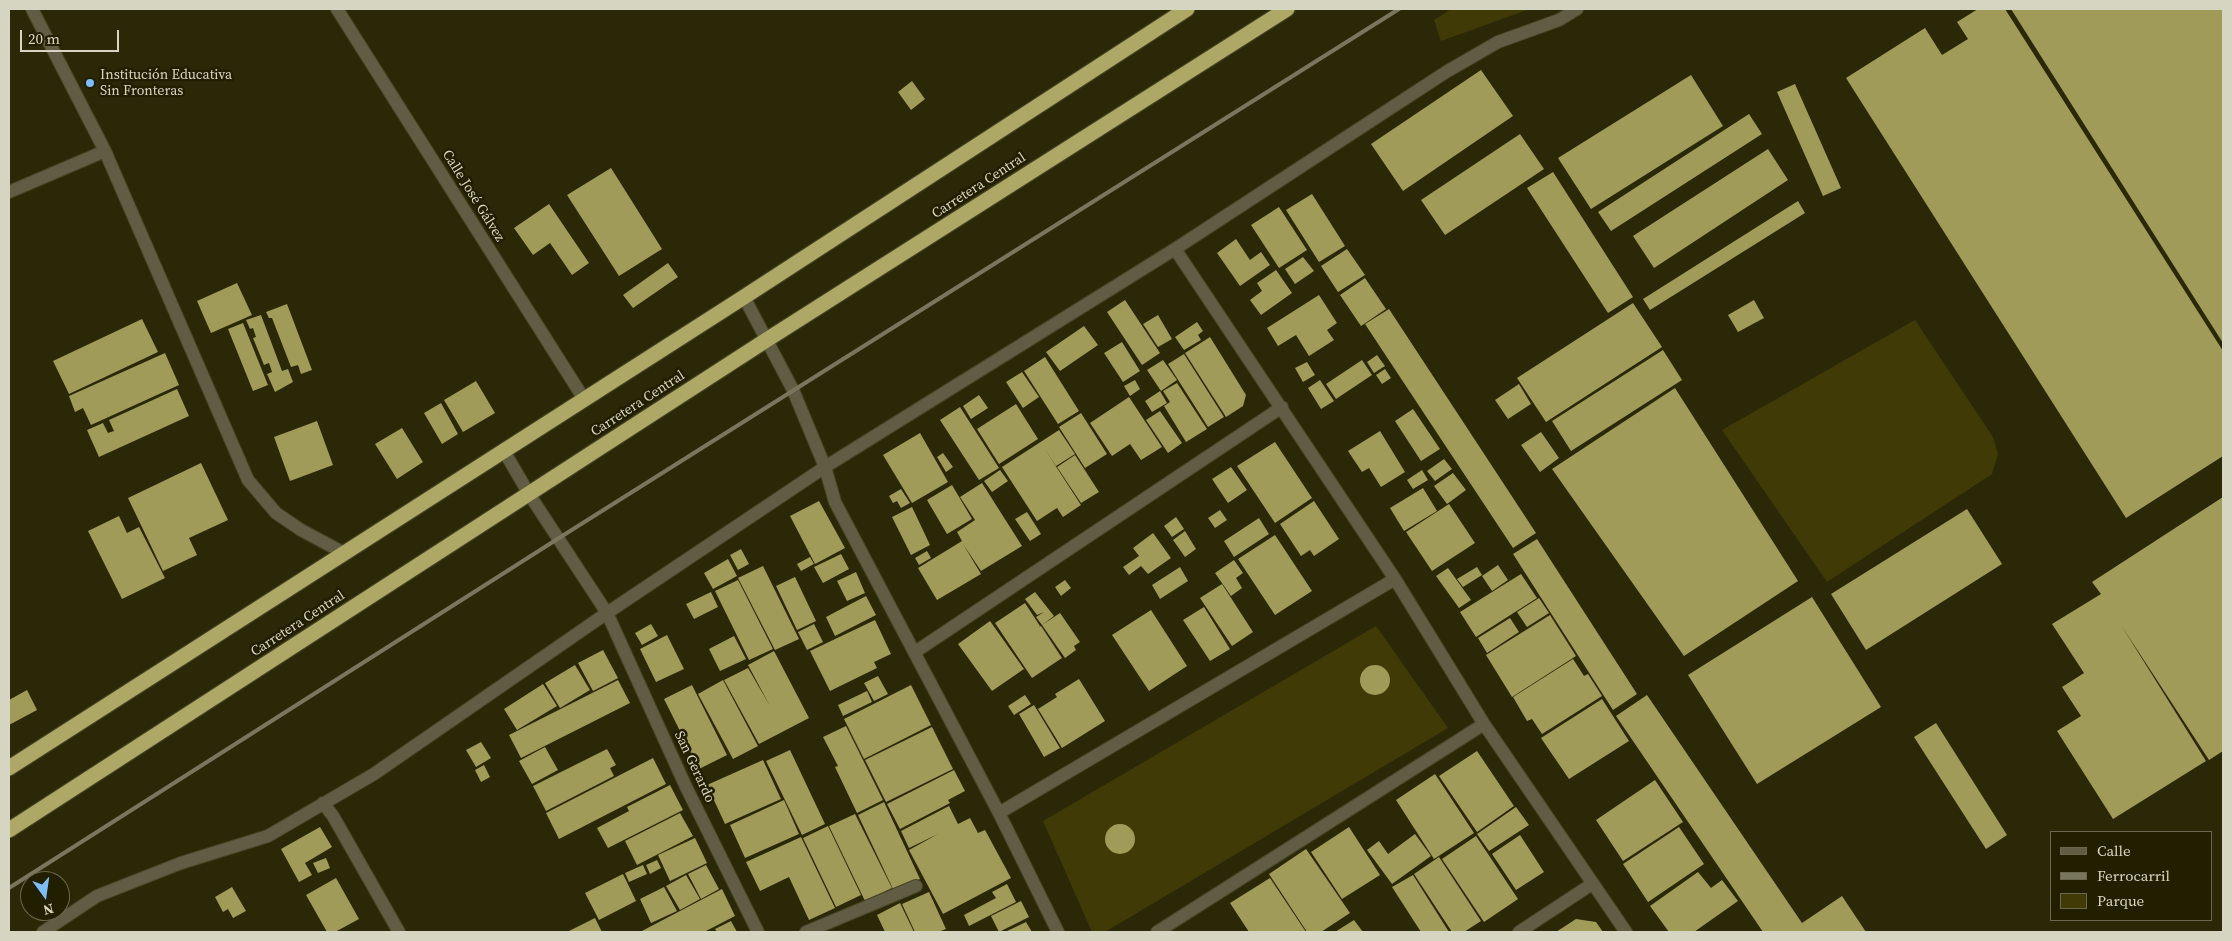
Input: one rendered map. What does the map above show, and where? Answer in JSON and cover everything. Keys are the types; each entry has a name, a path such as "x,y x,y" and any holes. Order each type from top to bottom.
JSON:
{"highway":[{"path":"9,768 744,297 1187,9"},
{"name":"Carretera Central","path":"9,830 1267,14 1287,9"}],"street":[{"path":"32,9 105,151 248,480 276,513 301,530 344,553"},
{"name":"Calle José Gálvez","path":"337,9 584,399"},
{"path":"43,932 97,896 181,863 268,836 374,774 607,613 825,467 1175,248 1446,72 1498,42 1559,20 1577,9"},
{"path":"9,192 105,151"},
{"path":"1175,248 1395,579 1484,724 1626,932"},
{"path":"744,297 794,390 825,467 835,502 999,813 1058,932"},
{"path":"915,652 1282,407"},
{"name":"San Gerardo","path":"504,451 529,494 607,613 686,787 758,932"},
{"path":"999,813 1395,579"},
{"path":"1157,932 1484,724"},
{"path":"324,804 333,816 399,932"},
{"path":"1519,932 1592,884"},
{"path":"806,932 916,886"}],"green space":[{"path":"1451,9 1530,9 1441,41 1434,20"},
{"path":"1915,320 1993,437 1998,454 1992,474 1827,582 1722,430"},
{"path":"1376,626 1448,728 1105,932 1092,932 1043,821"}],"building":[{"path":"1978,9 2005,9 2223,351 2223,456 2126,518 1846,78 1925,28 1942,55 1968,39 1957,22"},
{"path":"2011,9 2223,9 2223,343"},
{"path":"1481,70 1513,116 1403,191 1371,144"},
{"path":"1691,75 1723,126 1591,209 1558,158"},
{"path":"912,81 925,99 911,110 898,92"},
{"path":"1795,84 1841,188 1823,196 1777,92"},
{"path":"1749,114 1762,134 1611,231 1598,212"},
{"path":"1520,134 1544,169 1445,235 1421,200"},
{"path":"1768,149 1788,180 1654,268 1633,236"},
{"path":"611,168 662,249 619,276 567,195"},
{"path":"1553,172 1633,297 1608,313 1527,188"},
{"path":"1312,194 1345,246 1319,262 1286,210"},
{"path":"1798,201 1805,213 1650,310 1643,299"},
{"path":"549,204 589,263 572,275 550,243 533,255 514,228"},
{"path":"1279,207 1307,250 1279,268 1251,225"},
{"path":"1236,239 1250,260 1261,252 1270,265 1240,286 1217,253"},
{"path":"1347,249 1365,275 1338,292 1321,266"},
{"path":"1303,257 1314,271 1295,284 1285,269"},
{"path":"668,263 678,277 633,308 623,295"},
{"path":"1276,270 1292,293 1261,315 1250,300 1262,291 1257,283"},
{"path":"1365,278 1386,309 1361,326 1340,295"},
{"path":"237,283 252,315 211,333 197,301"},
{"path":"1319,295 1337,323 1327,330 1334,340 1309,356 1296,335 1278,346 1267,328"},
{"path":"1125,300 1160,353 1142,365 1107,312"},
{"path":"1754,300 1764,318 1738,332 1728,315"},
{"path":"1633,303 1662,347 1546,422 1517,378"},
{"path":"287,304 312,370 301,374 298,365 291,367 272,318 269,318 266,312"},
{"path":"1389,309 1536,533 1513,548 1365,324"},
{"path":"261,315 282,371 288,369 293,382 275,392 267,374 272,372 269,363 264,365 253,338 256,337 253,328 250,329 246,320"},
{"path":"1158,315 1172,339 1158,347 1143,324"},
{"path":"142,319 158,352 69,394 53,361"},
{"path":"1197,322 1203,331 1198,335 1201,340 1184,350 1175,337"},
{"path":"243,323 268,385 253,391 228,329"},
{"path":"1084,326 1098,345 1060,371 1046,352"},
{"path":"1210,337 1246,395 1243,406 1226,417 1185,353"},
{"path":"1122,342 1140,371 1123,382 1104,353"},
{"path":"1663,350 1682,380 1571,451 1552,421"},
{"path":"165,353 179,385 91,425 83,408 75,412 69,396"},
{"path":"1184,354 1224,417 1208,427 1168,364"},
{"path":"1377,355 1385,366 1374,373 1367,362"},
{"path":"1045,357 1079,411 1058,424 1024,371"},
{"path":"1163,360 1177,380 1161,391 1147,370"},
{"path":"1362,360 1372,375 1336,399 1326,384"},
{"path":"1307,362 1315,375 1303,382 1295,368"},
{"path":"1385,369 1391,378 1382,384 1376,375"},
{"path":"1022,372 1039,397 1023,408 1006,382"},
{"path":"1135,380 1140,389 1130,396 1124,386"},
{"path":"1320,380 1334,401 1321,409 1308,388"},
{"path":"476,381 495,413 463,432 444,400"},
{"path":"1177,383 1207,429 1186,442 1164,406 1170,402 1163,391"},
{"path":"1519,384 1531,404 1508,419 1495,400"},
{"path":"1675,388 1798,581 1684,656 1552,469"},
{"path":"177,389 189,416 99,457 87,430 103,423 108,433 114,431 109,420"},
{"path":"1160,391 1167,403 1152,412 1145,401"},
{"path":"979,395 988,408 971,419 963,406"},
{"path":"1129,397 1162,447 1141,460 1130,444 1112,456 1090,423"},
{"path":"441,403 458,434 442,444 424,413"},
{"path":"1016,404 1038,439 999,464 977,429"},
{"path":"960,407 999,468 979,480 940,420"},
{"path":"1413,409 1440,449 1421,461 1395,421"},
{"path":"1160,411 1182,443 1168,453 1146,420"},
{"path":"1081,413 1107,454 1085,468 1059,427"},
{"path":"317,421 333,465 290,481 274,437"},
{"path":"402,428 423,462 397,479 375,444"},
{"path":"1059,430 1075,454 1056,466 1044,448 1081,505 1063,517 1057,508 1037,521 1002,467"},
{"path":"1380,431 1405,472 1381,487 1369,468 1362,472 1348,451"},
{"path":"1541,432 1559,458 1540,472 1521,445"},
{"path":"920,433 948,482 912,503 883,455"},
{"path":"1275,442 1312,498 1275,523 1237,466"},
{"path":"943,453 953,467 946,472 937,457"},
{"path":"1075,455 1099,492 1081,503 1057,467"},
{"path":"1444,459 1452,469 1435,481 1427,471"},
{"path":"201,463 228,520 189,538 197,555 163,571 128,498"},
{"path":"1231,467 1247,490 1228,503 1212,479"},
{"path":"1000,470 1008,481 992,492 984,481"},
{"path":"1422,470 1428,480 1413,489 1407,480"},
{"path":"1453,473 1466,490 1447,504 1434,486"},
{"path":"982,483 1022,546 981,571 963,544 981,574 937,600 918,568 962,541 957,532 975,520 960,497"},
{"path":"952,485 972,519 947,534 927,500"},
{"path":"1423,488 1437,511 1404,531 1390,508"},
{"path":"901,489 910,503 901,508 897,501 893,503 889,496"},
{"path":"2223,497 2223,751 2209,760 2121,625 2206,761 2113,819 2057,731 2081,716 2062,687 2084,673 2052,624 2101,594 2092,582"},
{"path":"819,501 845,548 815,564 790,516"},
{"path":"1314,501 1339,539 1314,556 1310,550 1301,556 1280,524"},
{"path":"1449,504 1475,543 1432,571 1406,532"},
{"path":"912,507 930,545 911,555 892,517"},
{"path":"1967,509 2002,564 1866,650 1831,594"},
{"path":"1220,510 1227,520 1215,528 1208,518"},
{"path":"1027,512 1041,534 1030,541 1015,519"},
{"path":"119,516 127,533 139,527 165,578 122,599 88,531"},
{"path":"1176,517 1184,529 1172,537 1164,526"},
{"path":"1259,518 1269,534 1234,557 1224,541"},
{"path":"1185,531 1196,549 1185,557 1173,540"},
{"path":"1153,533 1171,558 1148,574 1141,566 1129,575 1123,567 1139,556 1133,548"},
{"path":"1275,535 1312,591 1275,615 1238,559"},
{"path":"1537,539 1637,694 1613,710 1513,554"},
{"path":"741,549 749,564 738,570 730,555"},
{"path":"927,551 931,558 919,565 915,558"},
{"path":"841,554 849,569 823,583 814,567"},
{"path":"810,557 814,564 801,571 797,564"},
{"path":"728,559 737,576 713,589 704,573"},
{"path":"1234,560 1243,573 1236,578 1242,588 1231,596 1215,573"},
{"path":"1498,565 1508,580 1492,591 1482,576"},
{"path":"763,566 799,639 775,650 738,578"},
{"path":"1180,567 1188,581 1160,599 1152,585"},
{"path":"1477,567 1482,575 1463,587 1457,579"},
{"path":"1448,568 1471,600 1459,608 1436,576"},
{"path":"856,572 865,593 847,601 837,581"},
{"path":"1521,574 1537,598 1476,637 1460,612"},
{"path":"795,577 816,621 797,630 776,586"},
{"path":"738,580 773,649 749,660 715,591"},
{"path":"1065,580 1071,588 1061,596 1055,587"},
{"path":"1222,584 1253,632 1232,646 1200,598"},
{"path":"711,592 718,607 694,619 686,604"},
{"path":"1035,592 1054,616 1042,625 1036,617 1044,612 1037,615 1025,599"},
{"path":"866,596 876,615 835,636 826,617"},
{"path":"1812,597 1881,707 1757,784 1688,675"},
{"path":"1539,598 1549,613 1527,627 1517,612"},
{"path":"1025,603 1039,627 1041,626 1062,658 1032,678 995,623"},
{"path":"1204,607 1230,649 1210,661 1183,620"},
{"path":"1151,610 1187,666 1149,691 1112,635"},
{"path":"1060,613 1080,642 1074,646 1076,650 1065,658 1042,625"},
{"path":"1550,615 1576,656 1512,697 1486,655"},
{"path":"1510,618 1519,632 1487,653 1478,638"},
{"path":"875,620 891,654 874,662 877,668 830,691 810,651"},
{"path":"990,621 1024,669 992,691 958,644"},
{"path":"651,624 658,636 642,645 635,633"},
{"path":"814,624 823,642 807,650 798,632"},
{"path":"667,635 684,669 656,682 640,649"},
{"path":"734,636 746,659 720,671 709,649"},
{"path":"603,650 618,678 593,691 578,663"},
{"path":"774,651 809,718 759,744 724,680 748,668 770,706 748,665"},
{"path":"1573,659 1584,676 1588,674 1602,696 1542,734 1532,719 1527,721 1513,697"},
{"path":"575,665 590,690 560,708 545,683"},
{"path":"1375,665 1381,666 1389,674 1389,686 1381,694 1375,695 1369,694 1361,686 1360,680 1361,674 1369,666"},
{"path":"878,676 888,694 874,701 864,683"},
{"path":"1079,679 1105,721 1062,748 1038,709 1057,697 1055,694"},
{"path":"618,680 630,703 521,758 509,735"},
{"path":"723,680 758,746 733,759 698,694"},
{"path":"543,684 557,706 517,730 504,709"},
{"path":"692,685 727,755 699,769 664,699"},
{"path":"911,685 931,725 864,759 844,719"},
{"path":"27,690 37,710 9,725 9,700"},
{"path":"867,691 872,702 843,716 838,705"},
{"path":"1025,695 1031,704 1014,715 1008,706"},
{"path":"1647,695 1802,923 1842,896 1866,932 1763,932 1616,716"},
{"path":"1602,699 1629,741 1569,779 1541,738"},
{"path":"1034,705 1060,748 1044,757 1019,714"},
{"path":"1936,723 2007,835 1986,849 1914,737"},
{"path":"846,726 883,800 857,813 835,767 838,766 823,737"},
{"path":"932,727 953,769 886,802 865,760"},
{"path":"481,742 491,758 476,767 466,750"},
{"path":"545,747 558,770 532,784 519,761"},
{"path":"607,749 616,765 610,768 614,776 546,811 533,786"},
{"path":"790,750 825,824 802,835 766,761"},
{"path":"1477,751 1514,806 1477,832 1439,776"},
{"path":"653,758 666,784 559,839 546,813"},
{"path":"763,760 781,799 725,824 707,785"},
{"path":"484,765 490,777 481,782 475,770"},
{"path":"954,770 965,791 948,800 950,803 900,829 887,804"},
{"path":"1435,774 1474,833 1434,859 1396,800"},
{"path":"1655,780 1683,822 1623,861 1596,820"},
{"path":"670,785 683,810 608,848 597,828 629,811 627,807"},
{"path":"784,800 799,834 745,858 730,825"},
{"path":"884,802 920,879 894,891 858,815"},
{"path":"949,806 958,824 970,818 978,833 985,830 1011,878 943,914 909,850 938,834 909,848 901,831"},
{"path":"1516,807 1529,825 1489,851 1477,834"},
{"path":"680,813 693,836 637,865 625,841"},
{"path":"855,814 892,888 865,901 829,826"},
{"path":"1120,824 1131,828 1135,839 1131,850 1120,854 1109,850 1105,839 1109,828"},
{"path":"828,826 861,895 836,907 803,838"},
{"path":"320,827 332,847 305,863 312,875 299,882 281,849"},
{"path":"1349,827 1380,875 1342,899 1311,852"},
{"path":"1679,827 1704,864 1648,902 1623,864"},
{"path":"1415,834 1431,856 1392,884 1367,850 1379,841 1388,854"},
{"path":"1520,835 1544,872 1516,890 1492,854"},
{"path":"1476,836 1518,899 1484,922 1442,859"},
{"path":"801,837 835,908 809,920 789,877 760,891 746,862"},
{"path":"695,838 707,863 670,881 658,855"},
{"path":"1306,849 1350,913 1321,932 1307,932 1269,874"},
{"path":"1439,857 1481,921 1464,932 1452,932 1414,874"},
{"path":"326,858 330,868 318,873 313,863"},
{"path":"657,860 661,868 650,874 646,865"},
{"path":"643,865 647,874 629,882 625,873"},
{"path":"706,865 719,889 701,899 688,874"},
{"path":"1698,872 1711,888 1722,880 1738,901 1694,932 1669,932 1650,906"},
{"path":"623,874 636,901 599,920 585,893"},
{"path":"686,875 700,899 680,910 666,886"},
{"path":"1413,875 1449,932 1421,932 1392,887"},
{"path":"336,878 359,919 335,932 327,932 306,895"},
{"path":"1270,878 1306,932 1249,932 1230,903"},
{"path":"1007,884 1016,902 969,926 964,915 996,898 992,892"},
{"path":"232,887 246,911 233,918 228,909 223,912 215,897"},
{"path":"664,887 677,911 651,923 640,899"},
{"path":"722,889 735,916 704,932 640,932"},
{"path":"929,892 946,929 938,932 915,932 902,904"},
{"path":"1021,901 1029,917 999,932 991,916"},
{"path":"900,903 914,932 885,932 877,915"},
{"path":"595,918 602,932 567,932"},
{"path":"1576,919 1596,922 1603,932 1556,932"},
{"path":"1354,920 1363,932 1335,932"},
{"path":"731,921 737,932 717,932 715,929"},
{"path":"1026,922 1032,932 1005,932"}],"railway":[{"path":"9,888 559,538 1399,9"}],"place":[{"name":"Institución Educativa Sin Fronteras","path":"90,83"}]}
